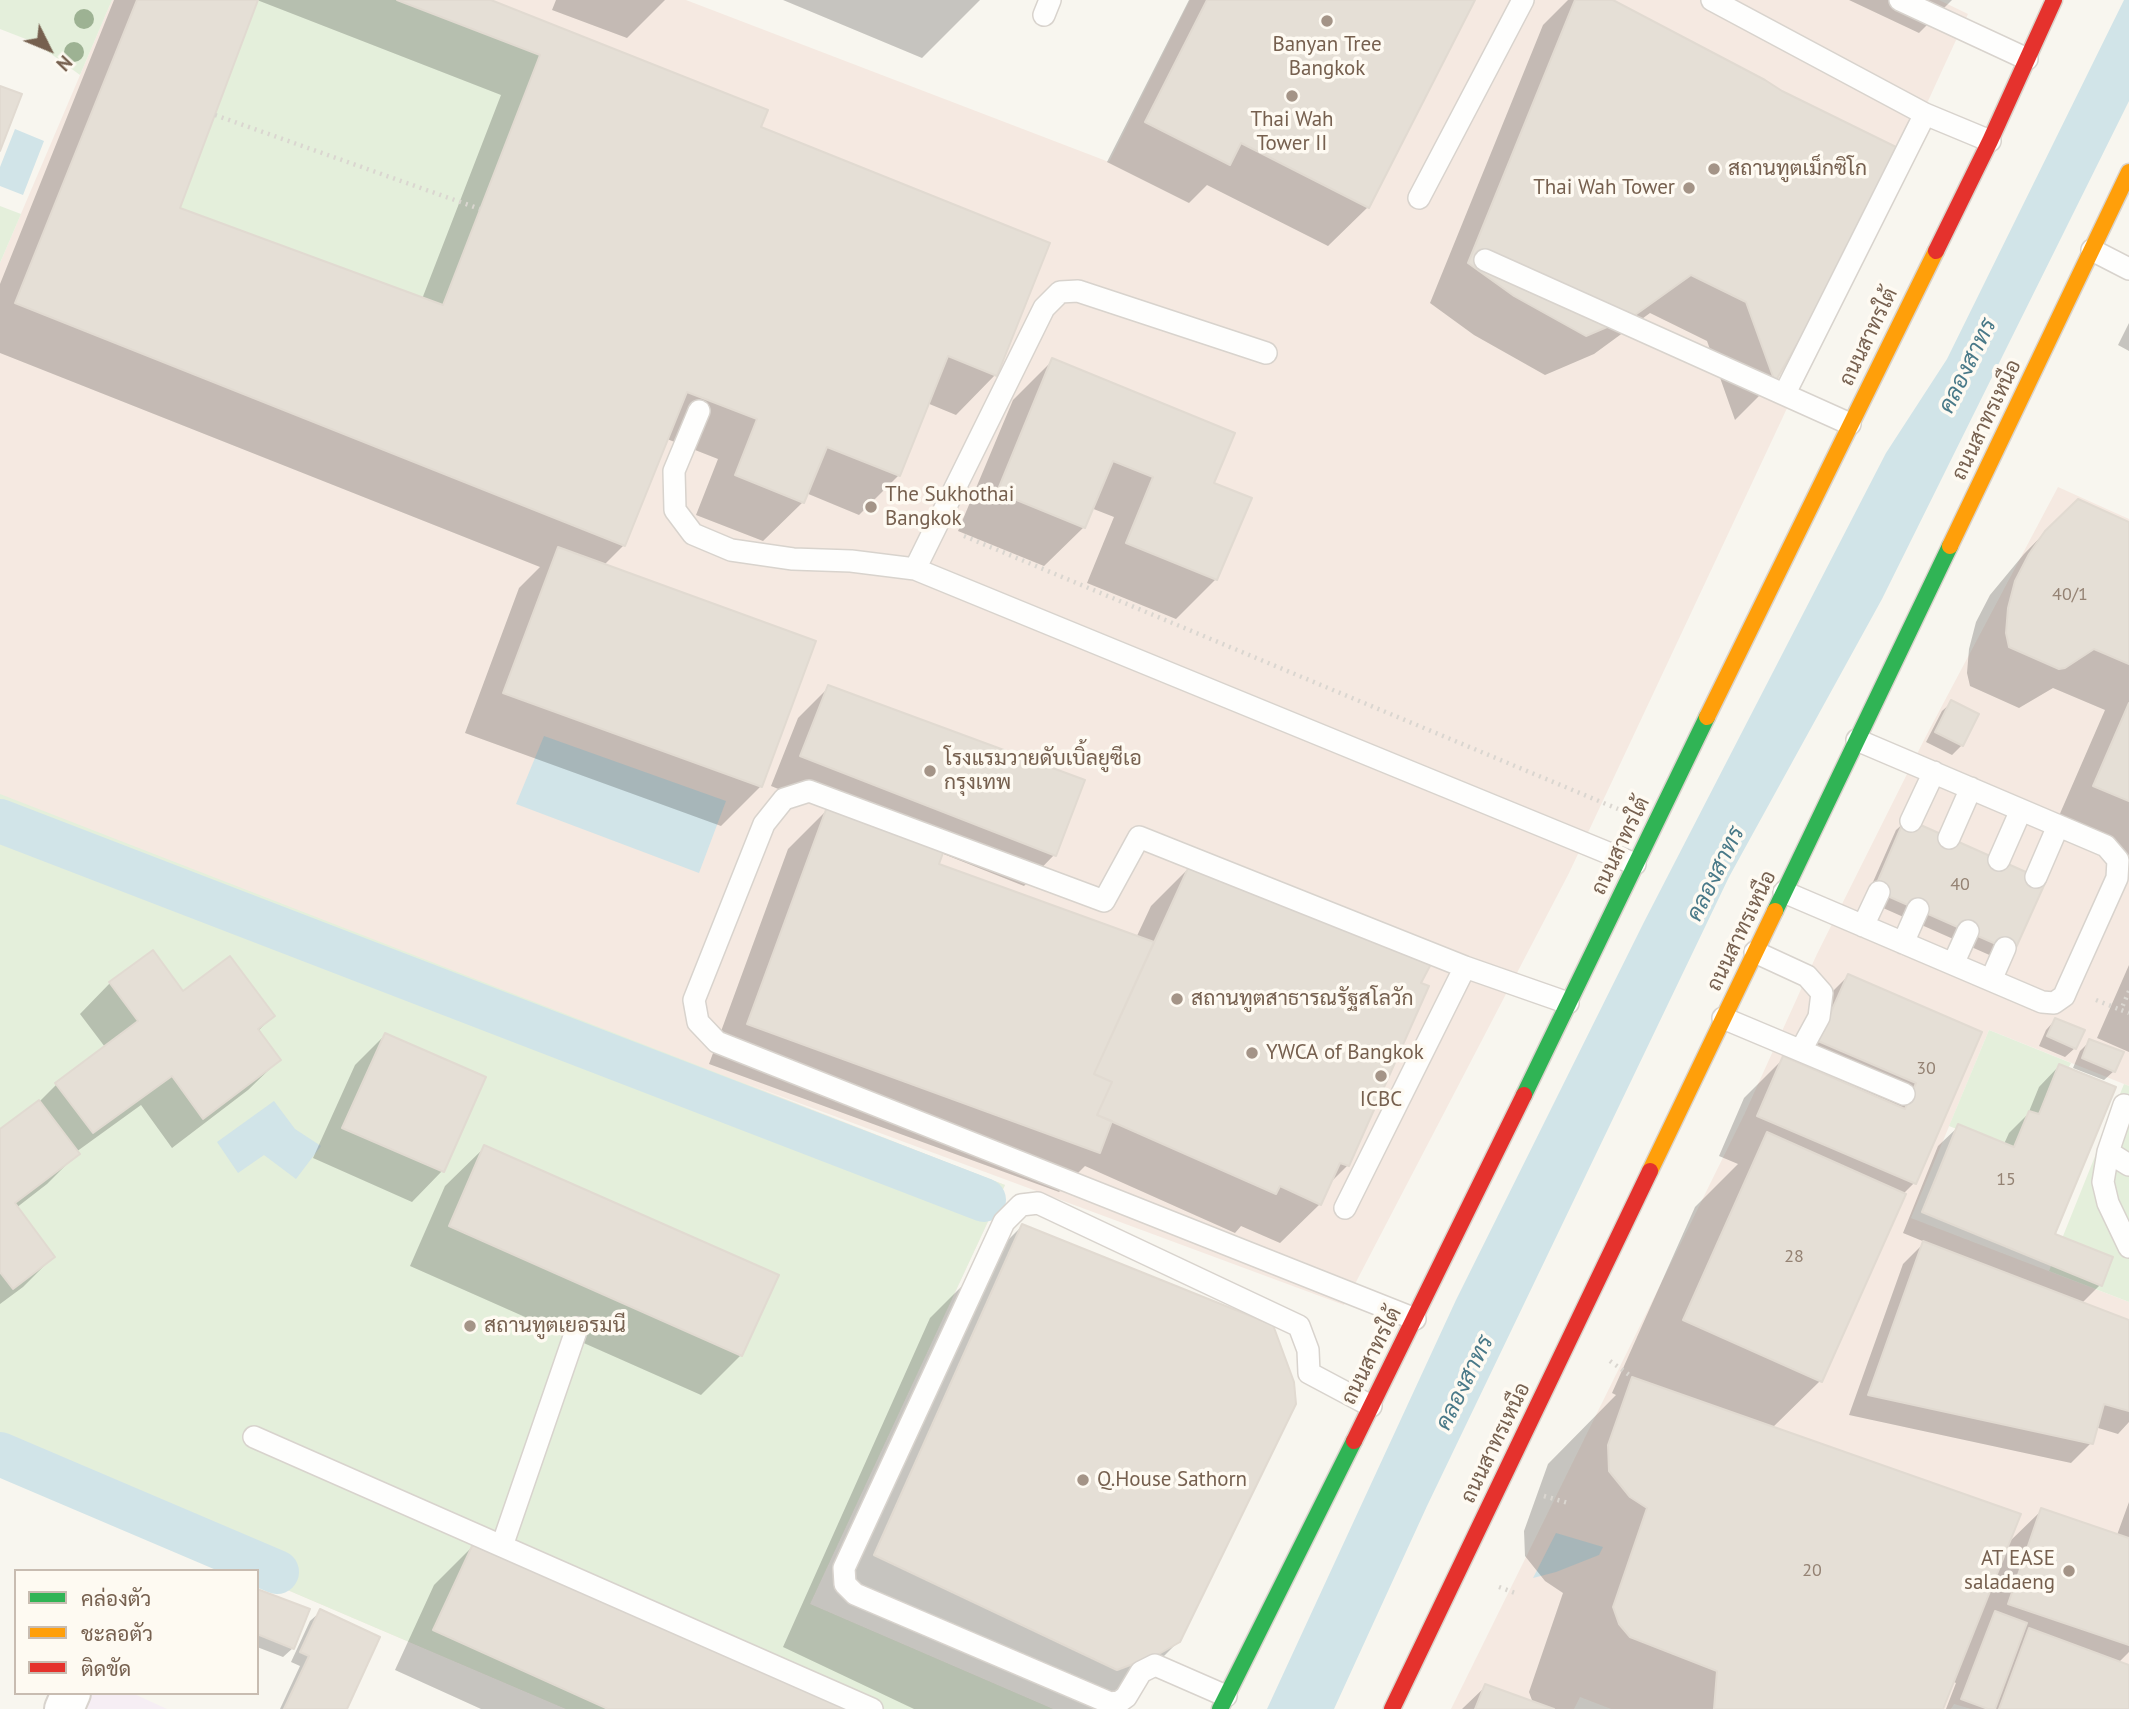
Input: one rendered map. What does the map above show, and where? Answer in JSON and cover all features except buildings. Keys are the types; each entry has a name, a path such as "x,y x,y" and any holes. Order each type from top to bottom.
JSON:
{"main road":[{"name":"ถนนสาทรใต้","path":"1223,1703 1415,1319 1990,141 2054,0"},
{"name":"ถนนสาทรเหนือ","path":"1392,1709 2129,172"}],"lane":[{"path":"1419,198 1523,0"},
{"path":"1712,0 1925,114 1990,141"},
{"path":"1900,0 2027,59"},
{"path":"1784,393 1925,114"},
{"path":"2092,250 2129,269"},
{"path":"1485,260 1850,424"},
{"path":"915,569 1044,309 1060,292 1078,291 1266,353"},
{"path":"699,411 674,471 675,510 694,534 731,550 793,559 851,561 915,569 1635,864"},
{"path":"1784,892 2042,1002 2054,1003 2064,996 2118,878 2118,860 2106,846 1857,740"},
{"path":"1911,821 1934,772"},
{"path":"1949,838 1971,788"},
{"path":"1415,1319 716,1042 698,1022 694,1000 764,824 784,799 808,791 1104,901 1139,838 1465,967 1568,1003"},
{"path":"1999,860 2021,810"},
{"path":"2036,877 2059,826"},
{"path":"1863,926 1879,892"},
{"path":"1903,943 1918,909"},
{"path":"1953,964 1968,931"},
{"path":"1991,980 2005,948"},
{"path":"1755,952 1807,976 1822,993 1819,1017 1801,1050"},
{"path":"1345,1208 1465,967"},
{"path":"1723,1018 1904,1094"},
{"path":"2124,1105 2108,1152 2102,1182 2108,1203 2129,1247"},
{"path":"2108,1152 2129,1165"},
{"path":"1223,1703 1155,1665 1141,1672 1126,1697 1119,1702 1110,1703 855,1594 845,1584 844,1568 1004,1222 1021,1205 1038,1203 1299,1326 1308,1350 1309,1373 1371,1406"},
{"path":"502,1546 577,1328"},
{"path":"254,1437 872,1709"}],"path":[{"path":"215,115 480,209"},
{"path":"937,525 1655,824"},
{"path":"2129,991 2121,1010 2129,1013"},
{"path":"1610,1362 1632,1377"},
{"path":"1545,1496 1568,1503"},
{"path":"1499,1587 1518,1594"}],"shaded area":[{"path":"112,0 686,0 1109,162 1190,0 1939,0 1968,14 1569,873 1344,1305 745,1083 1005,1185 810,1604 1053,1709 566,1709 259,1578 259,1569 237,1569 0,1468 0,263"},
{"path":"2058,487 2129,519 2129,1086 1989,1030 1911,1218 2129,1302 2129,1709 1971,1709 1954,1704 1951,1709 1611,1709 1580,1697 1574,1709 1451,1709 1744,1115 1817,954 1926,736"},
{"path":"90,1695 136,1695 167,1709 83,1709"}],"green space":[{"path":"0,0 112,0 80,75 36,43 0,29"},
{"path":"258,0 397,0 540,55 443,305 180,208"},
{"path":"0,206 21,214 0,263"},
{"name":"สถานทูตเยอรมนี","path":"0,794 1005,1185 810,1604 1053,1709 566,1709 259,1578 259,1569 237,1569 0,1468"},
{"path":"1989,1030 2071,1063 2023,1155 1949,1126"},
{"path":"2124,1084 2129,1086 2129,1302 2049,1271"}],"water":[{"name":"คลองสาทร","path":"2124,0 2129,0 2129,101 1882,599 1729,877 1427,1506 1334,1709 1267,1709 1456,1300 1644,922 1886,453 1947,359"},
{"path":"15,129 44,141 23,195 0,186 0,167"},
{"path":"544,736 726,801 699,873 516,804"},
{"path":"274,1101 295,1129 321,1146 296,1179 264,1155 238,1173 217,1142"},
{"path":"1556,1533 1603,1547 1599,1555 1533,1578"}],"waterway":[{"path":"0,821 984,1200"},
{"path":"0,1454 277,1572"}],"traffic: fast":[{"path":"1775,911 1950,546"},
{"path":"1524,1095 1707,717"},
{"path":"1220,1709 1354,1441"}],"traffic: slow":[{"path":"1950,546 2129,172"},
{"path":"1707,717 1936,251"},
{"path":"1650,1171 1775,911"}],"traffic: jam":[{"path":"1936,251 2054,0"},
{"path":"1354,1441 1524,1095"},
{"path":"1392,1709 1650,1171"}],"place":[{"name":"Banyan Tree Bangkok","path":"1327,21"},
{"name":"Thai Wah Tower II","path":"1292,96"},
{"name":"สถานทูตเม็กซิโก","path":"1714,169"},
{"name":"Thai Wah Tower","path":"1689,188"},
{"name":"The Sukhothai Bangkok","path":"871,507"},
{"name":"โรงแรมวายดับเบิ้ลยูซีเอ กรุงเทพ","path":"930,771"},
{"name":"สถานทูตสาธารณรัฐสโลวัก","path":"1177,999"},
{"name":"YWCA of Bangkok","path":"1252,1053"},
{"name":"ICBC","path":"1381,1076"},
{"name":"สถานทูตเยอรมนี","path":"470,1326"},
{"name":"Q.House Sathorn","path":"1083,1480"},
{"name":"AT EASE saladaeng","path":"2069,1571"}]}
